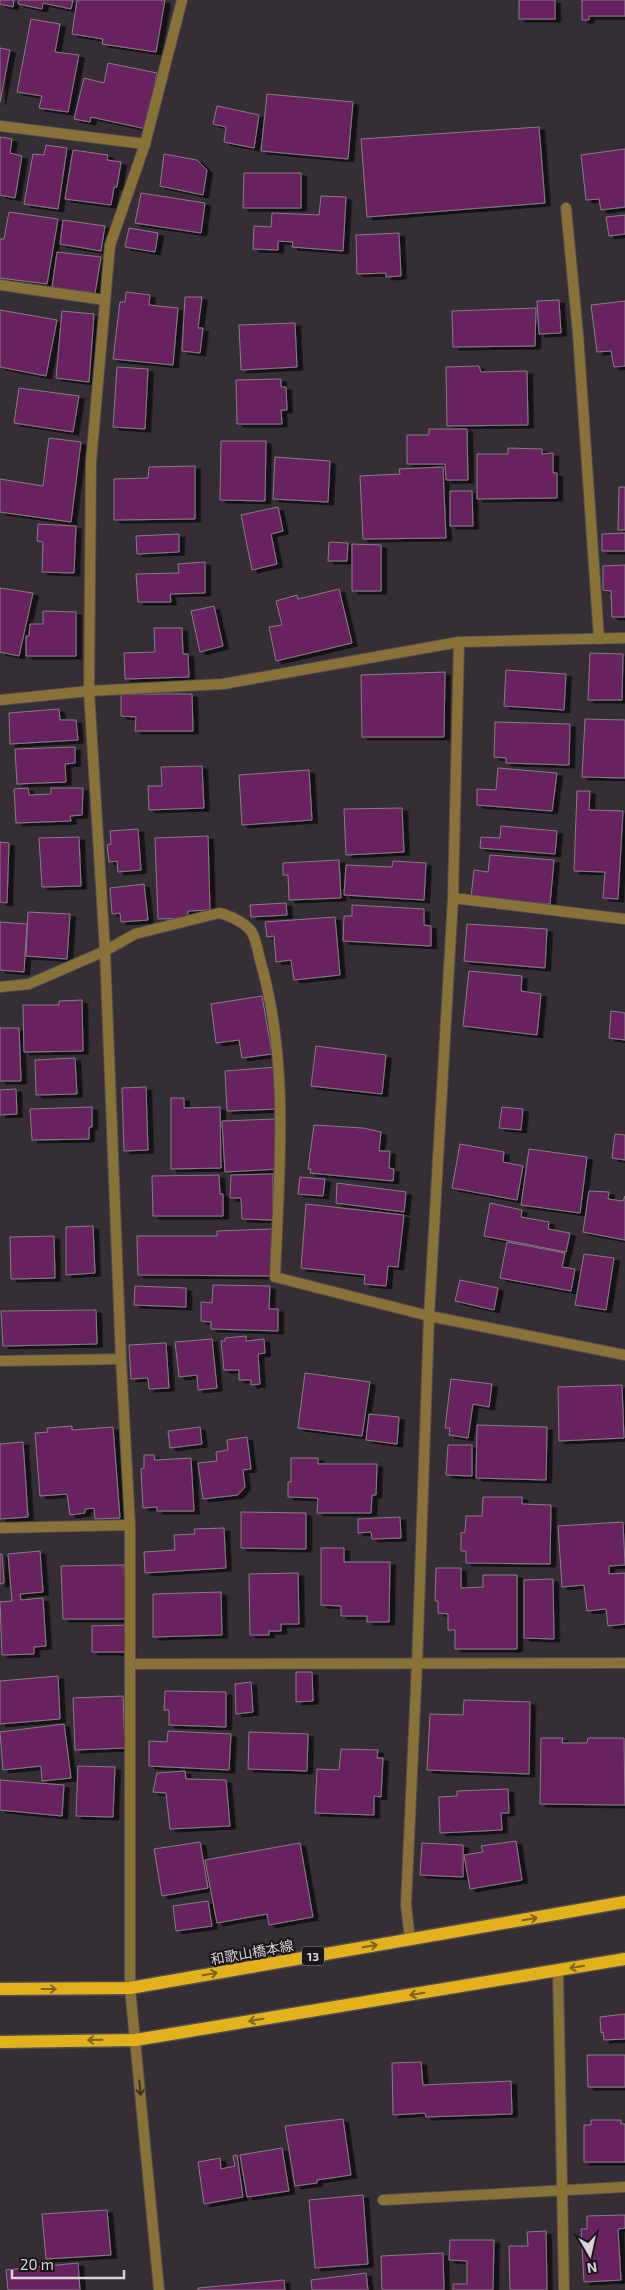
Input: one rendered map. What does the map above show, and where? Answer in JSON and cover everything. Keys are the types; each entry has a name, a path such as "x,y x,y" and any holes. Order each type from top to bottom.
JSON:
{"main road":[{"name":"和歌山橋本線","path":"0,1989 130,1988 625,1902"},
{"path":"0,2042 135,2040 625,1959"}],"street":[{"path":"159,2290 130,1988 130,1525 121,1359 105,952 89,691 91,462 110,245 145,144 182,0"},
{"path":"0,126 145,144"},
{"path":"566,208 579,344 598,639"},
{"path":"0,285 106,300"},
{"path":"0,700 89,691 223,684 459,642 625,638"},
{"path":"410,1939 406,1905 417,1664 429,1316 453,898 459,642"},
{"path":"453,898 625,919"},
{"path":"0,987 29,984 105,952 135,934 219,913 228,915 252,931 268,986 279,1064 280,1161 275,1277 429,1316 625,1355"},
{"path":"0,1361 121,1359"},
{"path":"0,1528 130,1525"},
{"path":"131,1664 625,1663"},
{"path":"558,1971 564,2290"},
{"path":"383,2200 625,2187"}],"building":[{"path":"0,0 14,0 13,7 0,4"},
{"path":"19,0 73,0 71,9 43,3 42,9 18,4"},
{"path":"77,0 165,0 156,52 102,44 103,39 72,34"},
{"path":"519,0 555,0 555,19 519,19"},
{"path":"582,0 625,0 625,16 589,16 589,20 582,20"},
{"path":"31,19 60,24 55,52 79,55 68,112 39,108 42,96 17,92"},
{"path":"0,48 10,50 0,102"},
{"path":"108,63 157,73 146,129 91,117 90,122 74,119 84,78 104,83"},
{"path":"267,94 353,102 348,159 261,151"},
{"path":"217,106 259,115 254,148 224,142 226,127 213,124"},
{"path":"539,127 545,203 367,217 361,139"},
{"path":"0,137 12,139 10,153 22,156 15,198 0,195"},
{"path":"46,145 67,148 58,209 24,204 33,154 44,155"},
{"path":"625,149 625,207 601,210 599,199 586,200 581,155"},
{"path":"73,150 108,155 107,160 121,162 117,187 114,187 111,205 65,199"},
{"path":"164,154 197,160 207,170 203,195 160,186"},
{"path":"244,173 301,173 301,208 243,208"},
{"path":"141,193 205,203 201,233 135,223"},
{"path":"321,196 346,197 343,251 292,247 293,242 278,241 278,250 253,249 254,226 271,227 272,213 319,215"},
{"path":"9,212 58,219 47,284 0,278 0,239 4,239"},
{"path":"625,215 625,234 609,236 606,217"},
{"path":"63,220 105,226 101,251 60,244"},
{"path":"129,228 158,233 155,252 125,247"},
{"path":"399,233 401,276 386,277 386,273 357,274 356,235"},
{"path":"57,252 101,257 95,293 52,287"},
{"path":"126,292 150,295 149,305 178,308 173,365 113,359 120,302 125,302"},
{"path":"185,297 202,297 198,328 203,328 200,353 182,351"},
{"path":"559,300 561,333 539,334 537,301"},
{"path":"625,301 625,366 614,367 611,351 597,352 591,305"},
{"path":"536,308 535,346 453,347 452,311"},
{"path":"0,310 57,320 46,376 0,367"},
{"path":"62,311 94,314 89,382 56,378"},
{"path":"295,323 297,367 241,370 239,325"},
{"path":"479,366 481,372 527,371 528,425 447,426 446,367"},
{"path":"117,367 148,369 145,429 113,427"},
{"path":"281,379 281,387 286,387 287,410 281,410 282,424 237,424 236,380"},
{"path":"19,388 79,396 73,432 14,423"},
{"path":"429,429 467,429 468,480 446,480 445,464 407,464 407,435 429,435"},
{"path":"49,438 81,442 71,522 0,512 0,479 43,486"},
{"path":"221,441 266,441 265,501 220,500"},
{"path":"508,448 542,449 542,454 553,453 553,473 557,473 557,498 477,499 477,454 508,454"},
{"path":"275,457 330,461 328,502 273,499"},
{"path":"195,466 195,519 114,520 114,479 148,478 149,467"},
{"path":"443,467 446,538 363,539 360,476 400,474 399,469"},
{"path":"619,487 625,487 625,530 618,530"},
{"path":"450,491 472,491 473,526 450,526"},
{"path":"278,507 283,531 271,534 277,564 252,570 241,515"},
{"path":"38,524 76,526 74,573 42,572 43,542 37,541"},
{"path":"625,533 625,551 602,551 602,534"},
{"path":"179,534 179,552 137,554 136,536"},
{"path":"329,542 348,543 347,561 328,561"},
{"path":"352,544 381,545 381,591 352,591"},
{"path":"205,562 205,593 170,594 171,602 138,602 136,574 179,573 178,564"},
{"path":"625,565 625,617 612,617 611,591 603,590 603,566"},
{"path":"0,588 33,593 19,656 0,652"},
{"path":"339,589 352,643 276,661 269,627 282,625 276,601 297,595 298,599"},
{"path":"214,606 223,646 200,652 191,611"},
{"path":"43,611 76,612 76,656 26,656 26,636 29,636 30,624 43,624"},
{"path":"154,628 182,628 183,654 188,654 189,677 125,679 124,653 155,652"},
{"path":"590,653 623,654 622,700 588,700"},
{"path":"506,670 566,674 564,710 504,706"},
{"path":"445,672 444,737 362,737 361,675"},
{"path":"121,694 192,694 193,731 135,731 136,717 121,716"},
{"path":"59,709 60,720 76,720 78,740 10,744 9,713"},
{"path":"585,719 625,720 625,778 582,777"},
{"path":"495,722 570,724 569,765 506,763 506,758 494,757"},
{"path":"75,747 75,763 65,764 66,782 17,784 15,749"},
{"path":"202,766 204,808 149,810 148,786 162,786 161,767"},
{"path":"498,768 557,773 552,811 477,805 477,789 496,790"},
{"path":"309,770 312,820 242,825 239,775"},
{"path":"28,788 29,795 51,794 51,788 83,788 82,815 70,816 71,821 16,823 14,789"},
{"path":"577,791 590,791 589,810 623,811 618,899 603,898 605,872 574,871"},
{"path":"402,808 404,852 346,855 344,809"},
{"path":"501,826 557,831 555,854 480,848 481,837 500,838"},
{"path":"138,829 141,870 118,872 117,861 109,862 107,845 111,844 110,831"},
{"path":"208,836 210,910 188,911 188,918 158,919 155,838"},
{"path":"79,837 81,886 42,887 39,838"},
{"path":"0,842 9,843 7,903 0,902"},
{"path":"490,855 554,860 550,904 471,897 474,870 488,872"},
{"path":"339,860 341,898 289,900 288,875 283,875 283,863"},
{"path":"393,861 426,863 424,900 344,895 346,865 392,867"},
{"path":"144,884 148,920 121,922 120,913 112,914 110,888"},
{"path":"286,903 287,915 251,917 250,905"},
{"path":"352,905 424,909 424,925 431,926 431,946 343,941 344,916 352,916"},
{"path":"28,912 70,914 67,959 26,956"},
{"path":"335,917 340,975 294,980 291,960 276,962 274,936 267,937 265,922"},
{"path":"0,922 27,924 24,972 0,970"},
{"path":"467,924 547,929 545,968 464,961"},
{"path":"469,971 522,976 521,991 541,994 537,1035 463,1026"},
{"path":"262,996 272,1054 242,1058 239,1040 216,1043 211,1004"},
{"path":"82,1000 83,1051 24,1052 23,1005 59,1005 59,1001"},
{"path":"611,1011 625,1013 625,1040 609,1038"},
{"path":"0,1028 19,1028 21,1081 0,1081"},
{"path":"316,1046 386,1055 382,1094 311,1086"},
{"path":"75,1058 77,1094 36,1095 35,1060"},
{"path":"277,1067 279,1109 227,1111 225,1071"},
{"path":"146,1087 148,1150 124,1151 122,1088"},
{"path":"16,1089 17,1114 0,1115 0,1090"},
{"path":"171,1098 184,1098 184,1108 220,1107 221,1168 171,1169"},
{"path":"92,1107 92,1127 89,1127 89,1139 32,1140 30,1109"},
{"path":"502,1107 523,1109 521,1130 499,1128"},
{"path":"276,1119 279,1169 225,1172 222,1121"},
{"path":"314,1125 363,1128 381,1132 379,1151 390,1151 389,1168 394,1169 393,1181 310,1173 311,1169 308,1169"},
{"path":"615,1134 625,1135 625,1160 612,1158"},
{"path":"460,1144 504,1152 503,1162 523,1166 517,1200 452,1188"},
{"path":"529,1149 587,1157 580,1213 521,1205"},
{"path":"273,1174 273,1220 242,1219 241,1198 230,1198 231,1175"},
{"path":"219,1175 220,1194 223,1194 223,1216 153,1216 152,1176"},
{"path":"300,1177 325,1179 323,1196 298,1194"},
{"path":"337,1183 406,1192 404,1212 336,1203"},
{"path":"589,1191 609,1192 608,1199 623,1201 625,1196 625,1240 583,1232"},
{"path":"490,1203 522,1210 521,1217 549,1222 548,1229 570,1233 566,1252 484,1236"},
{"path":"306,1204 404,1215 398,1267 388,1266 386,1286 364,1284 365,1275 301,1268"},
{"path":"93,1226 95,1273 66,1275 66,1227"},
{"path":"272,1229 273,1276 138,1275 137,1236 217,1236 217,1231"},
{"path":"54,1236 55,1278 11,1279 10,1237"},
{"path":"507,1242 565,1253 562,1267 575,1269 571,1291 500,1278"},
{"path":"584,1254 614,1258 606,1310 575,1305"},
{"path":"460,1280 498,1288 494,1310 455,1301"},
{"path":"213,1285 270,1286 269,1309 278,1309 278,1331 211,1329 211,1322 201,1321 201,1302 212,1303"},
{"path":"135,1286 186,1288 186,1307 134,1305"},
{"path":"96,1310 97,1344 3,1346 1,1311"},
{"path":"246,1336 246,1341 264,1339 265,1353 258,1354 260,1384 251,1385 251,1380 239,1380 239,1370 224,1370 221,1341 225,1341 225,1338"},
{"path":"212,1339 217,1388 198,1390 197,1375 179,1377 175,1342"},
{"path":"166,1343 169,1388 149,1389 148,1378 131,1379 129,1345"},
{"path":"305,1373 370,1382 362,1436 298,1428"},
{"path":"451,1379 492,1384 489,1407 473,1404 468,1438 449,1435 450,1428 445,1428"},
{"path":"622,1385 624,1438 559,1441 558,1387"},
{"path":"369,1414 399,1417 397,1444 366,1440"},
{"path":"477,1425 547,1427 546,1480 476,1478"},
{"path":"72,1426 72,1430 113,1427 120,1518 95,1519 94,1508 85,1509 85,1513 70,1515 67,1494 40,1496 35,1433 48,1432 47,1428"},
{"path":"200,1427 202,1444 170,1448 168,1431"},
{"path":"247,1437 251,1469 243,1470 245,1487 238,1495 203,1499 198,1463 217,1461 216,1452 228,1450 227,1440"},
{"path":"23,1442 28,1517 0,1519 0,1444"},
{"path":"448,1445 472,1445 472,1476 446,1475"},
{"path":"144,1455 154,1455 155,1460 191,1458 194,1511 157,1511 157,1507 143,1508 141,1469 144,1468"},
{"path":"291,1458 318,1458 318,1464 377,1464 376,1495 372,1495 371,1513 317,1513 318,1498 288,1497 288,1482 291,1482"},
{"path":"483,1497 522,1497 522,1504 551,1505 550,1564 466,1563 466,1551 461,1551 461,1533 465,1532 466,1516 482,1516"},
{"path":"241,1512 306,1513 306,1549 241,1548"},
{"path":"400,1517 401,1538 372,1539 371,1532 358,1533 358,1519"},
{"path":"623,1522 625,1565 609,1566 609,1574 625,1573 625,1624 608,1626 606,1609 587,1611 584,1585 562,1587 558,1526"},
{"path":"224,1528 226,1568 145,1573 144,1552 175,1550 174,1535 195,1534 194,1529"},
{"path":"321,1548 344,1548 344,1562 390,1562 389,1622 367,1622 367,1616 341,1616 341,1606 321,1605"},
{"path":"40,1551 43,1592 20,1594 21,1600 43,1598 46,1646 34,1647 34,1654 2,1655 0,1602 12,1601 8,1554"},
{"path":"0,1554 2,1554 4,1583 0,1584"},
{"path":"124,1565 126,1619 63,1619 61,1566"},
{"path":"436,1568 461,1568 461,1588 483,1587 483,1575 517,1575 517,1649 455,1649 455,1630 448,1630 448,1614 438,1613 438,1601 435,1601"},
{"path":"298,1573 299,1624 281,1624 281,1631 269,1631 269,1635 250,1635 249,1574"},
{"path":"553,1579 554,1639 524,1638 524,1580"},
{"path":"221,1592 222,1635 153,1637 153,1594"},
{"path":"129,1625 130,1652 92,1652 92,1626"},
{"path":"296,1672 312,1672 313,1701 296,1702"},
{"path":"58,1676 60,1719 0,1724 0,1681"},
{"path":"251,1682 253,1712 236,1714 235,1684"},
{"path":"165,1691 226,1692 226,1727 169,1725 169,1710 164,1710"},
{"path":"123,1696 125,1748 75,1750 73,1698"},
{"path":"464,1700 530,1702 529,1774 427,1770 430,1714 463,1715"},
{"path":"64,1724 71,1778 42,1781 41,1766 3,1770 0,1732"},
{"path":"168,1731 231,1734 229,1770 149,1766 149,1741 167,1742"},
{"path":"249,1732 308,1734 307,1771 248,1769"},
{"path":"541,1738 563,1738 562,1743 587,1743 588,1738 624,1738 625,1805 540,1804"},
{"path":"341,1749 378,1750 377,1758 383,1758 381,1797 374,1796 374,1815 315,1813 317,1769 339,1770"},
{"path":"78,1766 115,1767 113,1817 76,1816"},
{"path":"185,1771 186,1779 226,1780 230,1826 170,1829 166,1793 153,1792 157,1773"},
{"path":"0,1780 64,1785 62,1816 0,1810"},
{"path":"508,1789 509,1813 501,1813 502,1830 440,1833 439,1797 457,1796 457,1791"},
{"path":"516,1841 522,1880 470,1889 464,1855 483,1852 481,1846"},
{"path":"200,1842 208,1888 162,1896 154,1849"},
{"path":"300,1843 313,1917 269,1925 267,1914 217,1923 205,1860"},
{"path":"422,1843 463,1845 463,1877 420,1875"},
{"path":"208,1901 212,1926 176,1931 173,1906"},
{"path":"625,2014 625,2039 604,2040 603,2032 601,2033 600,2017"},
{"path":"587,2055 625,2055 625,2087 588,2087"},
{"path":"421,2062 423,2085 511,2081 512,2114 426,2117 425,2113 393,2115 392,2063"},
{"path":"343,2119 351,2175 317,2180 317,2183 295,2186 285,2126"},
{"path":"591,2120 621,2120 621,2124 625,2124 625,2162 584,2162 584,2125 591,2125"},
{"path":"282,2148 289,2191 247,2197 240,2155"},
{"path":"237,2155 243,2197 204,2204 198,2162 220,2158 221,2169 235,2166 233,2156"},
{"path":"363,2195 368,2264 315,2268 309,2200"},
{"path":"107,2210 111,2255 46,2259 42,2214"},
{"path":"625,2215 625,2228 618,2229 621,2280 584,2282 581,2229 587,2229 587,2216"},
{"path":"546,2231 547,2290 510,2290 509,2246 528,2246 527,2232"},
{"path":"450,2240 494,2240 493,2290 453,2290 453,2284 467,2284 467,2261 449,2260"},
{"path":"443,2253 444,2290 382,2290 381,2256"},
{"path":"78,2263 80,2290 8,2290 6,2270"},
{"path":"366,2273 368,2290 312,2290 311,2280"},
{"path":"284,2280 285,2290 198,2290 198,2288"}]}
